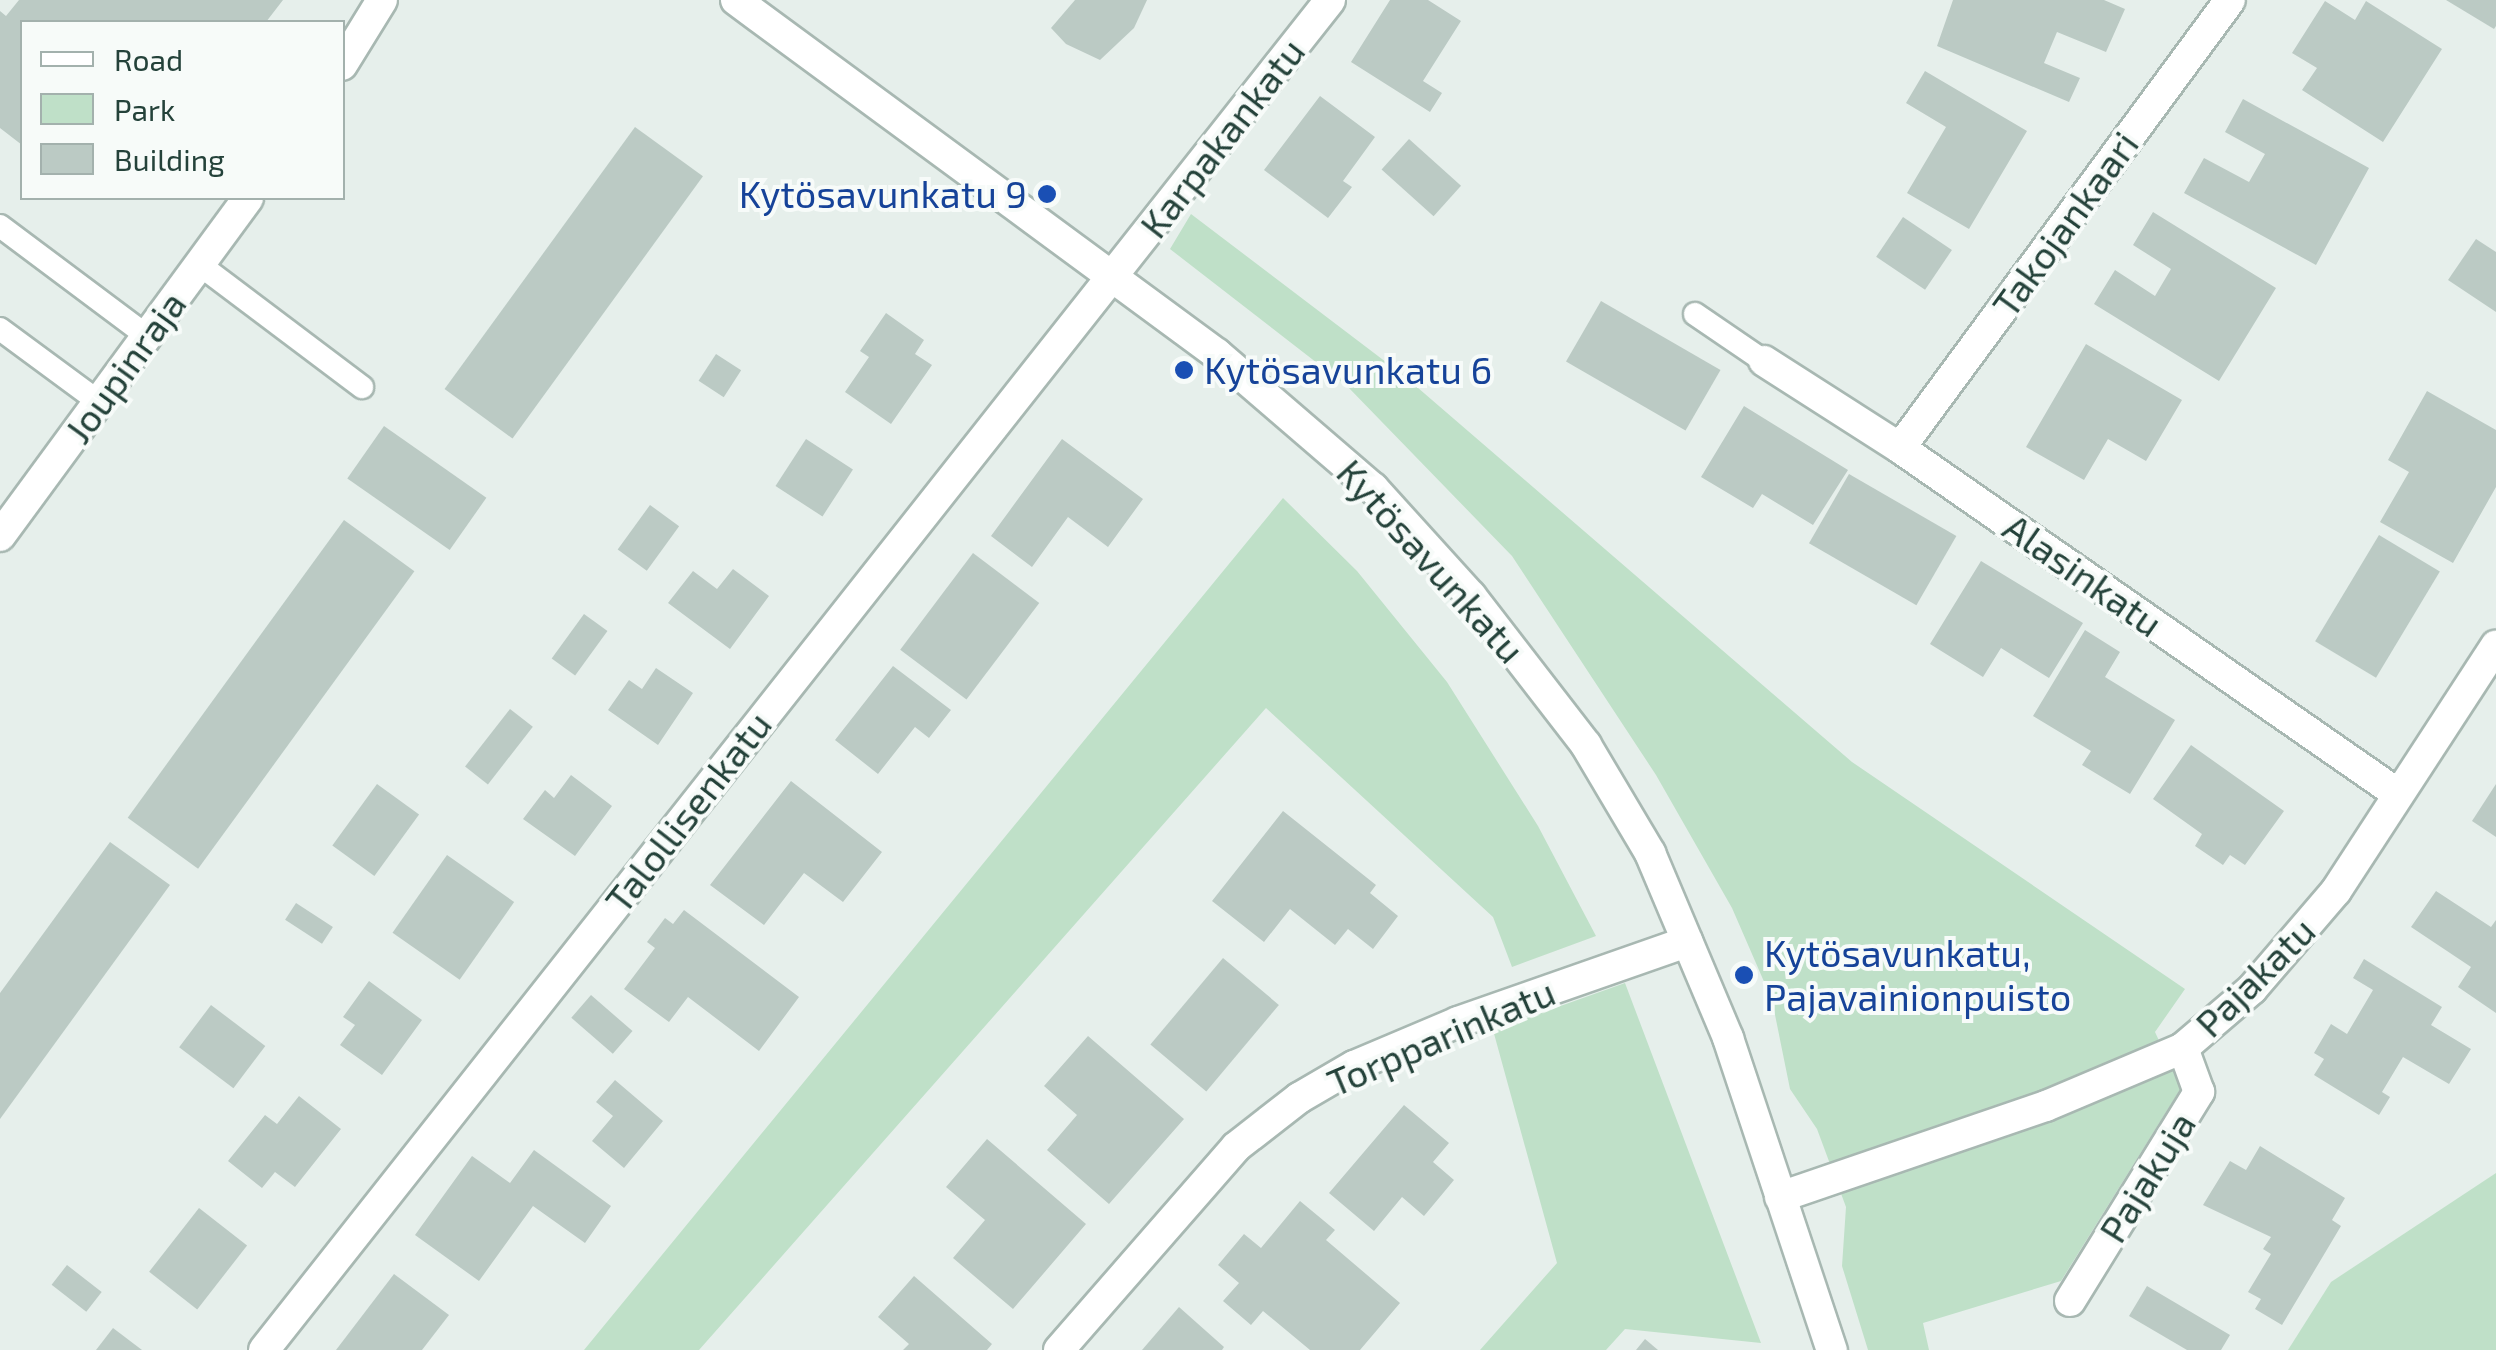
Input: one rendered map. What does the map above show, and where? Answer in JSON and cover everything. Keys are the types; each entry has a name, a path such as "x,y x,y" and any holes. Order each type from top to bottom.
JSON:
{"street":[{"path":"345,60 378,11 402,0"},
{"name":"Kytösavunkatu","path":"736,0 1113,274 1373,488 1472,596 1586,746 1650,853 1687,942 1832,1350"},
{"name":"Karpakankatu","path":"1113,274 1330,0"},
{"name":"Takojankaari","path":"1900,448 2230,0"},
{"name":"Joupinraja","path":"0,536 247,200"},
{"name":"Talollisenkatu","path":"264,1350 1113,274"},
{"name":"Alasinkatu","path":"1764,361 1900,448 2398,794"},
{"name":"Pajakatu","path":"1780,1196 2046,1106 2183,1048 2252,990 2336,891 2496,646"},
{"name":"Torpparinkatu","path":"1059,1350 1236,1147 1299,1098 1354,1066 1458,1022 1687,942"},
{"name":"Pajakuja","path":"2070,1301 2200,1092 2183,1048"}],"lane":[{"path":"0,226 148,336"},
{"path":"200,265 362,387"},
{"path":"1695,314 1764,361"},
{"path":"0,329 99,402"}],"green space":[{"path":"1191,214 1403,375 1852,762 2185,989 2155,1032 2181,1088 2061,1281 1923,1323 1929,1350 1868,1350 1842,1266 1846,1207 1817,1129 1790,1089 1772,1000 1732,908 1656,775 1512,556 1348,387 1170,249"},
{"path":"1283,498 1357,571 1447,682 1538,826 1596,936 1512,967 1493,917 1266,708 699,1350 584,1350"},
{"path":"1625,983 1761,1343 1625,1329 1606,1350 1480,1350 1557,1263 1493,1030"},
{"path":"2496,1173 2496,1350 2288,1350 2331,1282"}],"building":[{"path":"19,0 283,0 268,20 20,20 20,143 0,128 0,11 6,16"},
{"path":"1075,0 1147,0 1134,28 1100,60 1066,44 1051,28"},
{"path":"1390,0 1428,0 1461,21 1423,81 1442,93 1430,112 1351,62"},
{"path":"1953,0 2104,0 2125,9 2106,52 2057,32 2044,63 2080,78 2069,102 1937,46"},
{"path":"2446,0 2496,0 2496,26 2494,29"},
{"path":"2325,1 2355,20 2366,1 2442,49 2383,142 2302,90 2317,68 2292,53"},
{"path":"1925,71 2027,131 1969,229 1907,193 1946,127 1906,103"},
{"path":"1320,96 1375,137 1343,181 1352,187 1328,218 1264,170"},
{"path":"2243,99 2369,168 2316,265 2184,193 2204,158 2249,182 2265,154 2225,132"},
{"path":"635,127 703,176 513,438 445,389"},
{"path":"1409,139 1461,186 1434,216 1382,169"},
{"path":"2153,212 2276,288 2219,381 2094,304 2115,270 2155,296 2171,269 2133,245"},
{"path":"1903,217 1952,250 1925,290 1876,257"},
{"path":"2476,239 2496,252 2496,312 2448,280"},
{"path":"1601,301 1721,370 1686,431 1566,362"},
{"path":"886,313 924,340 915,354 932,365 891,424 845,392 869,357 860,351"},
{"path":"2086,344 2182,400 2146,461 2108,439 2084,480 2026,447"},
{"path":"716,354 741,370 724,397 699,381"},
{"path":"2427,391 2496,430 2496,487 2453,563 2380,522 2409,472 2388,460"},
{"path":"1744,406 1848,470 1813,525 1762,494 1753,508 1701,477"},
{"path":"384,426 486,498 450,550 347,478"},
{"path":"806,439 853,469 822,516 776,486"},
{"path":"1062,439 1143,499 1108,547 1068,517 1032,567 991,536"},
{"path":"1849,474 1956,536 1916,605 1809,543"},
{"path":"650,505 679,526 647,571 618,549"},
{"path":"344,520 414,571 198,869 128,818"},
{"path":"2379,535 2440,572 2376,678 2315,641"},
{"path":"973,553 1039,603 966,700 900,650"},
{"path":"1981,561 2083,623 2049,678 2001,648 1983,677 1930,644"},
{"path":"733,569 769,596 730,649 668,603 693,571 717,589"},
{"path":"584,614 607,631 575,676 552,658"},
{"path":"2085,630 2120,652 2105,677 2175,720 2130,794 2082,765 2091,751 2033,716"},
{"path":"893,666 951,710 929,738 915,727 878,774 835,740"},
{"path":"656,668 693,693 658,745 608,710 629,680 642,689"},
{"path":"510,709 533,727 488,784 465,767"},
{"path":"2191,745 2284,811 2245,865 2230,855 2223,865 2195,846 2202,834 2153,799"},
{"path":"571,775 612,806 575,856 523,819 545,790 554,798"},
{"path":"791,781 882,852 843,902 804,873 764,925 710,885"},
{"path":"377,784 419,815 374,876 332,845"},
{"path":"2496,784 2496,837 2472,821"},
{"path":"1283,811 1376,885 1370,893 1398,916 1373,949 1348,929 1335,945 1290,909 1264,942 1212,901"},
{"path":"110,842 170,885 0,1119 0,993"},
{"path":"447,855 514,902 460,980 393,933"},
{"path":"2436,891 2491,927 2496,920 2496,1013 2458,987 2471,967 2411,927"},
{"path":"296,903 333,927 322,944 285,920"},
{"path":"684,910 799,997 759,1051 688,997 669,1022 624,989 655,948 647,942 665,918 673,924"},
{"path":"1223,958 1279,1005 1206,1091 1150,1045"},
{"path":"2364,959 2442,1007 2431,1025 2471,1049 2449,1084 2403,1057 2382,1092 2390,1097 2379,1115 2314,1075 2324,1059 2314,1053 2331,1024 2347,1034 2373,990 2353,978"},
{"path":"369,981 422,1020 382,1075 340,1045 355,1025 343,1017"},
{"path":"591,995 633,1031 613,1054 571,1018"},
{"path":"211,1005 265,1046 233,1088 179,1047"},
{"path":"1088,1036 1184,1119 1109,1204 1047,1150 1077,1115 1044,1086"},
{"path":"615,1080 663,1121 624,1168 592,1141 613,1116 596,1102"},
{"path":"299,1096 341,1129 295,1187 275,1172 262,1188 228,1161 265,1115 277,1124"},
{"path":"1404,1105 1449,1143 1433,1162 1454,1180 1424,1216 1402,1197 1374,1231 1329,1193"},
{"path":"987,1139 1086,1224 1013,1309 953,1258 985,1220 946,1187"},
{"path":"2260,1146 2345,1198 2332,1220 2341,1226 2282,1325 2255,1309 2261,1299 2248,1292 2271,1254 2263,1249 2271,1237 2203,1205 2230,1161 2246,1170"},
{"path":"534,1150 611,1206 585,1243 533,1206 479,1281 415,1235 472,1156 510,1183"},
{"path":"1300,1201 1335,1230 1326,1240 1400,1303 1360,1350 1310,1350 1263,1311 1251,1325 1223,1301 1239,1283 1218,1265 1244,1234 1261,1248"},
{"path":"199,1208 247,1246 197,1309 149,1272"},
{"path":"67,1265 102,1292 86,1312 52,1285"},
{"path":"394,1274 449,1315 422,1350 336,1350"},
{"path":"914,1276 992,1344 987,1350 903,1350 909,1344 878,1317"},
{"path":"2147,1286 2230,1335 2221,1350 2187,1350 2129,1316"},
{"path":"1179,1307 1224,1347 1222,1350 1142,1350"},
{"path":"113,1328 142,1350 96,1350"},
{"path":"1645,1339 1658,1350 1636,1350"}],"place":[{"name":"Kytösavunkatu 9","path":"1047,194"},
{"name":"Kytösavunkatu 6","path":"1184,370"},
{"name":"Kytösavunkatu, Pajavainionpuisto","path":"1744,975"}]}
